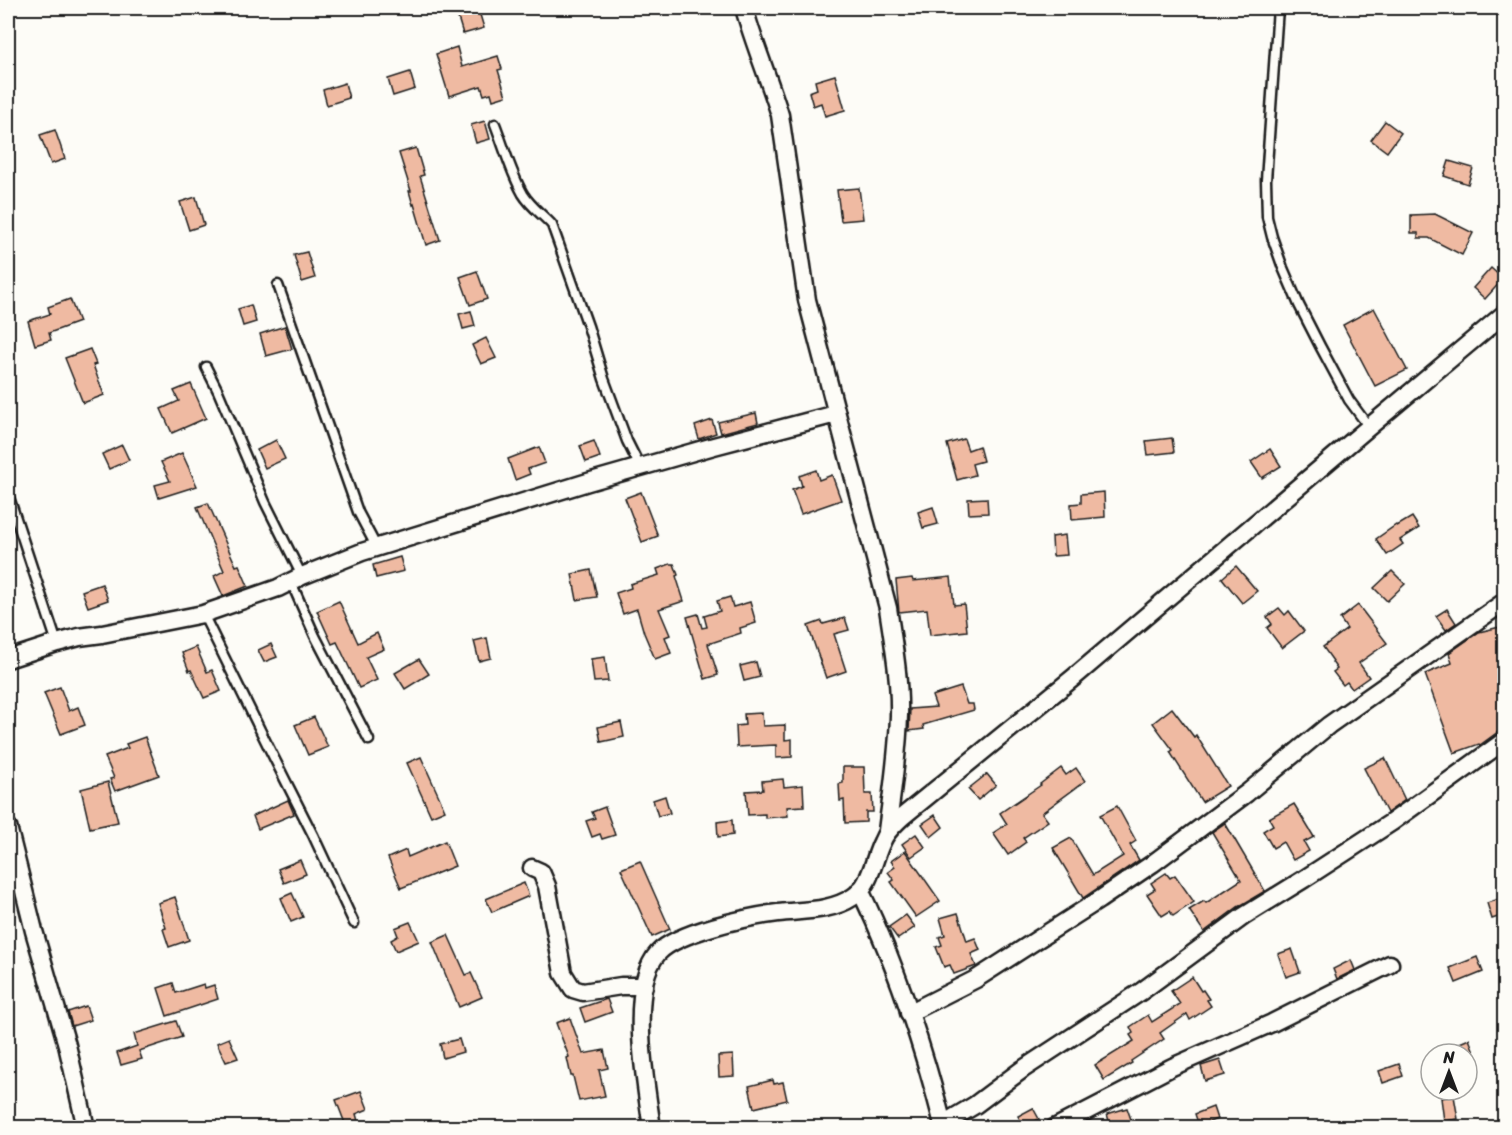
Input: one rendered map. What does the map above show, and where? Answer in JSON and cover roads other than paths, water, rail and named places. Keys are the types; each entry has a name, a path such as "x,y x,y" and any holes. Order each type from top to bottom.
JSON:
{"street":[{"path":"652,1128 640,1017 644,986 651,963 659,952 680,940 710,928 742,919 838,905 854,897 870,876 874,860 887,831 895,776 899,712 888,608 807,300 780,115 744,8"},
{"path":"887,831 1082,671 1504,314"},
{"path":"8,659 79,637 203,614 278,588 362,552 588,482 836,414"},
{"path":"909,1013 976,980 1134,876 1247,793 1329,725 1504,602"},
{"path":"860,891 877,924 894,967 943,1126 1023,1069 1142,991 1244,916 1392,822 1504,741"},
{"path":"8,827 43,966 67,1045 86,1128"},
{"path":"532,868 541,872 547,886 563,974 573,989 587,992 621,986 644,986"},
{"path":"1054,1128 1172,1067 1299,1011 1390,964"}],"lane":[{"path":"1278,8 1266,180 1267,208 1272,237 1299,305 1349,400 1369,427"},
{"path":"495,124 524,196 552,225 604,379 627,441 640,467"},
{"path":"278,285 358,512 377,548"},
{"path":"206,367 297,579 315,636 369,740"},
{"path":"8,494 57,643"},
{"path":"203,614 354,923"}]}
